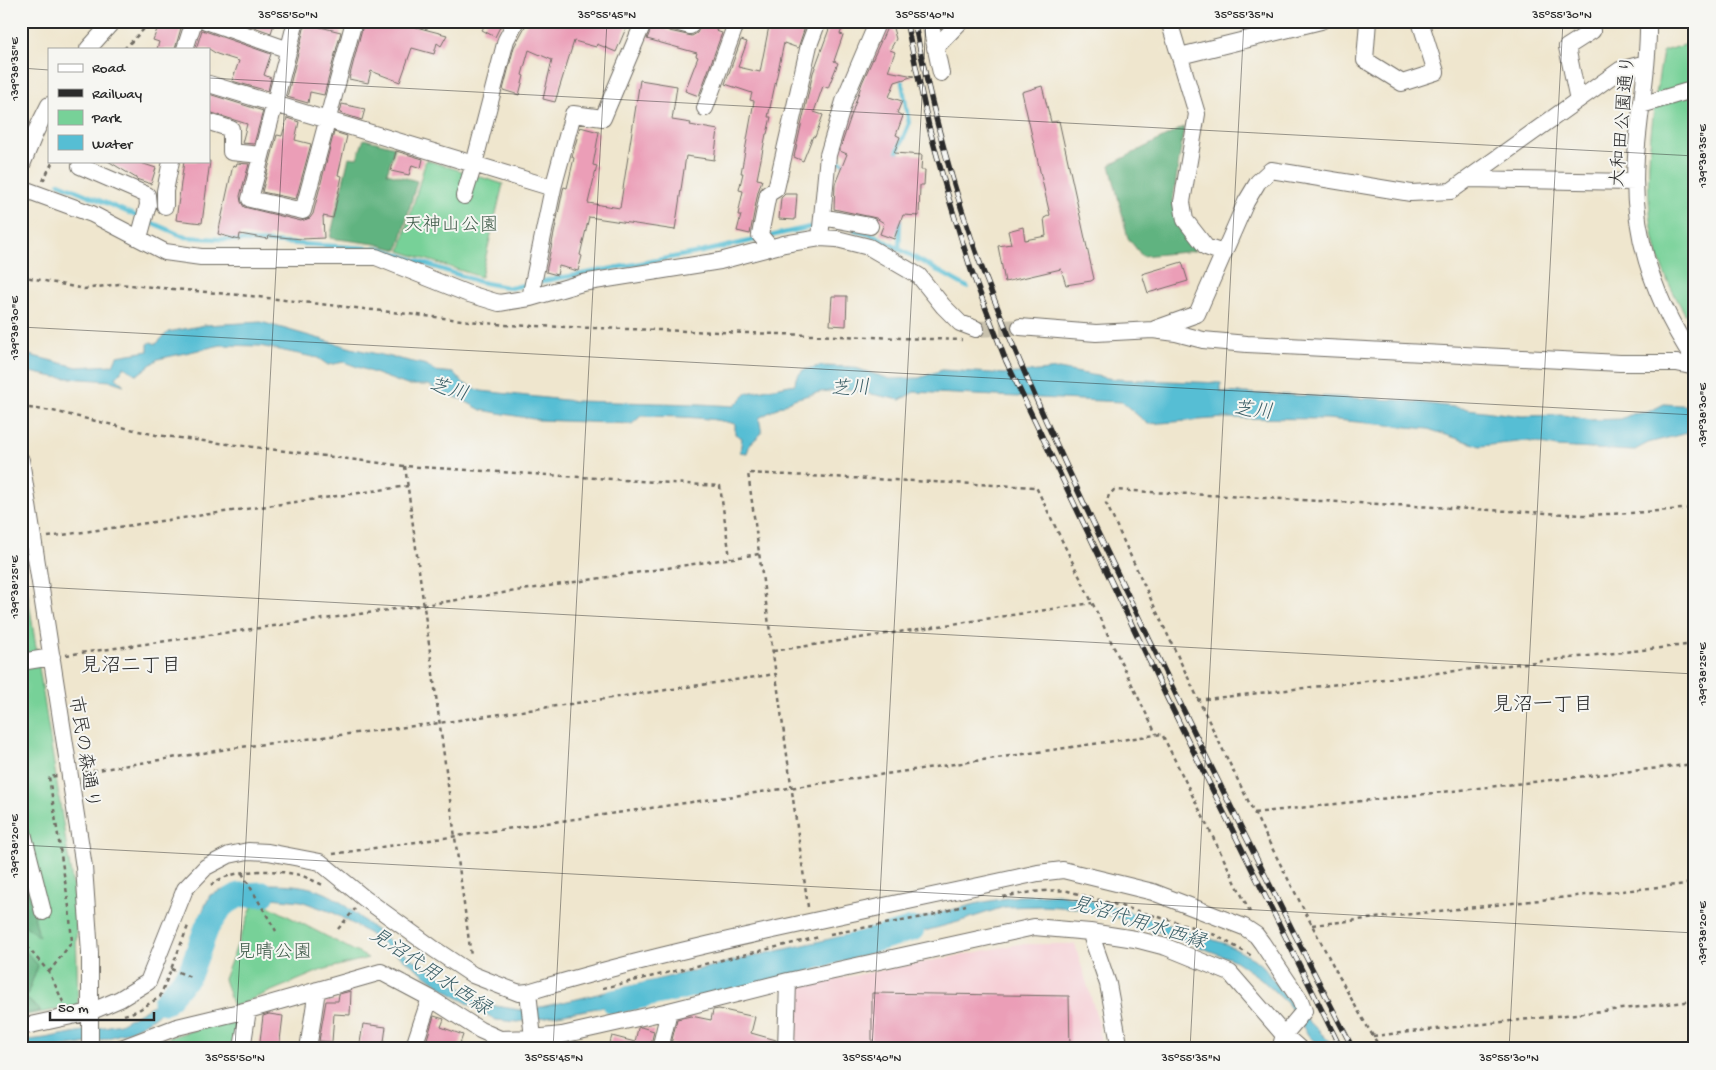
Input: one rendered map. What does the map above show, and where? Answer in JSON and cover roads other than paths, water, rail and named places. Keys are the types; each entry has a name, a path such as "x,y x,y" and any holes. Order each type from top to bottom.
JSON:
{"street":[{"path":"89,48 113,21"},
{"path":"185,48 194,21"},
{"path":"206,21 289,50"},
{"path":"296,21 250,199 303,210 354,21"},
{"path":"464,196 506,40 516,21"},
{"path":"530,298 553,188 573,114 602,118 644,21"},
{"path":"672,21 690,26"},
{"path":"705,108 737,21"},
{"path":"770,247 760,235 768,194 776,189 810,45 818,21"},
{"path":"820,238 828,154 844,98 878,21"},
{"path":"930,21 942,73"},
{"path":"935,48 961,21"},
{"path":"1169,21 1197,114 1182,202 1185,220 1206,247 1223,253"},
{"path":"1180,56 1321,21"},
{"path":"1368,21 1365,60 1402,83 1436,72 1420,21"},
{"path":"1578,100 1567,47 1592,31 1590,21"},
{"name":"大和田公園通り","path":"1648,21 1635,182 1638,220 1650,274 1670,321 1695,361"},
{"path":"1203,340 1197,314 1246,202 1258,182 1271,170 1411,193 1451,191 1620,70 1646,63"},
{"path":"210,84 553,188"},
{"path":"1641,105 1695,89"},
{"path":"21,167 35,132 48,107"},
{"path":"210,122 231,129 231,152 261,155"},
{"path":"82,162 80,166 147,195 148,205 139,238"},
{"path":"166,206 167,162"},
{"path":"1468,179 1635,182"},
{"path":"21,188 92,214 165,252 201,257 376,256 466,293 499,303 530,298 582,283 720,260 770,247 820,238 837,239 869,247 919,276 943,306 960,323 976,329"},
{"path":"822,217 870,226"},
{"path":"1153,330 1197,314"},
{"path":"1020,327 1096,333 1153,330 1176,333 1203,340 1620,363 1677,364 1695,367"},
{"name":"市民の森通り","path":"21,460 84,877 90,953 90,1049"},
{"path":"21,662 52,657"},
{"path":"21,825 43,912"},
{"path":"21,1027 69,1016 90,1017 148,982 185,889 206,866 229,855 248,851 268,852 320,862 364,898 434,949 474,975 519,993 810,922 1038,873 1063,870 1153,892 1244,926 1256,935 1300,1000 1304,1011 1284,1038"},
{"path":"119,1049 177,1027 248,1010 381,972 430,998 480,1030 500,1039 532,1044 562,1035 788,981 1034,927 1090,932 1136,939 1166,947 1230,973 1284,1038 1300,1049"},
{"path":"1090,932 1108,984 1120,1049"},
{"path":"786,1049 788,981"},
{"path":"308,1049 317,990"},
{"path":"528,992 532,1044"},
{"path":"412,1049 430,998"},
{"path":"242,1049 248,1010"},
{"path":"660,1049 669,1010"}],"water":[{"name":"芝川","path":"261,322 355,349 427,365 434,371 454,373 463,383 481,391 574,401 734,406 747,393 795,384 796,378 803,370 820,366 852,367 890,379 919,378 942,370 1007,374 1059,369 1113,379 1221,383 1221,392 1399,400 1522,416 1563,415 1590,420 1621,419 1632,414 1648,412 1664,404 1695,406 1695,431 1648,443 1633,451 1556,447 1527,441 1480,446 1428,429 1327,419 1224,418 1148,424 1122,402 914,392 900,400 848,389 820,392 794,399 759,418 762,433 750,444 747,453 740,452 742,438 735,434 735,424 724,421 689,417 641,416 632,424 539,420 481,410 461,399 438,392 429,385 407,385 344,362 328,365 318,358 260,346 221,345 158,359 137,375 124,367 116,378 124,385 111,381 54,377 21,370 21,353 77,367 113,365 117,356 148,351 148,344 151,342 156,344 168,332 205,325"},
{"path":"260,884 300,886 329,895 338,900 408,956 477,998 490,1005 520,1010 577,999 979,903 1018,896 1058,894 1114,907 1226,944 1254,959 1264,968 1288,1000 1337,1049 1322,1049 1309,1036 1288,1004 1260,978 1234,960 1112,916 1078,908 1042,906 1004,907 906,936 889,935 880,939 875,936 792,960 790,957 779,962 656,991 637,1001 518,1022 496,1020 450,993 368,933 334,913 301,901 271,898 222,901 207,932 199,957 189,976 173,999 153,1018 124,1033 90,1043 54,1048 21,1049 21,1041 120,1024 153,1005 178,977 210,895 241,886"}],"waterway":[{"path":"895,157 909,124 902,82"},
{"path":"831,158 849,165"},
{"path":"59,183 141,218"},
{"path":"899,250 900,219"},
{"path":"148,221 185,237 381,249 480,282 511,288 528,284"},
{"path":"766,237 817,227"},
{"path":"855,231 876,236 967,287"},
{"path":"538,282 701,252 759,239"},
{"name":"見沼代用水西縁","path":"165,1002 190,973 207,927 222,905 239,895 263,894"},
{"name":"見沼代用水西緑","path":"614,1002 793,963 912,929"}],"tunnel":[{"path":"976,329 1020,327"}],"railway":[{"path":"906,21 929,127 949,199 971,270 1006,361 1168,700 1341,1049"},
{"path":"914,21 935,116 952,179 983,271 1019,360 1078,490 1166,674 1353,1049"}],"district":[{"name":"見沼二丁目","path":"131,664"},
{"name":"見沼一丁目","path":"1543,703"}],"park label":[{"name":"天神山公園","path":"451,223"},
{"name":"見晴公園","path":"274,950"}]}
